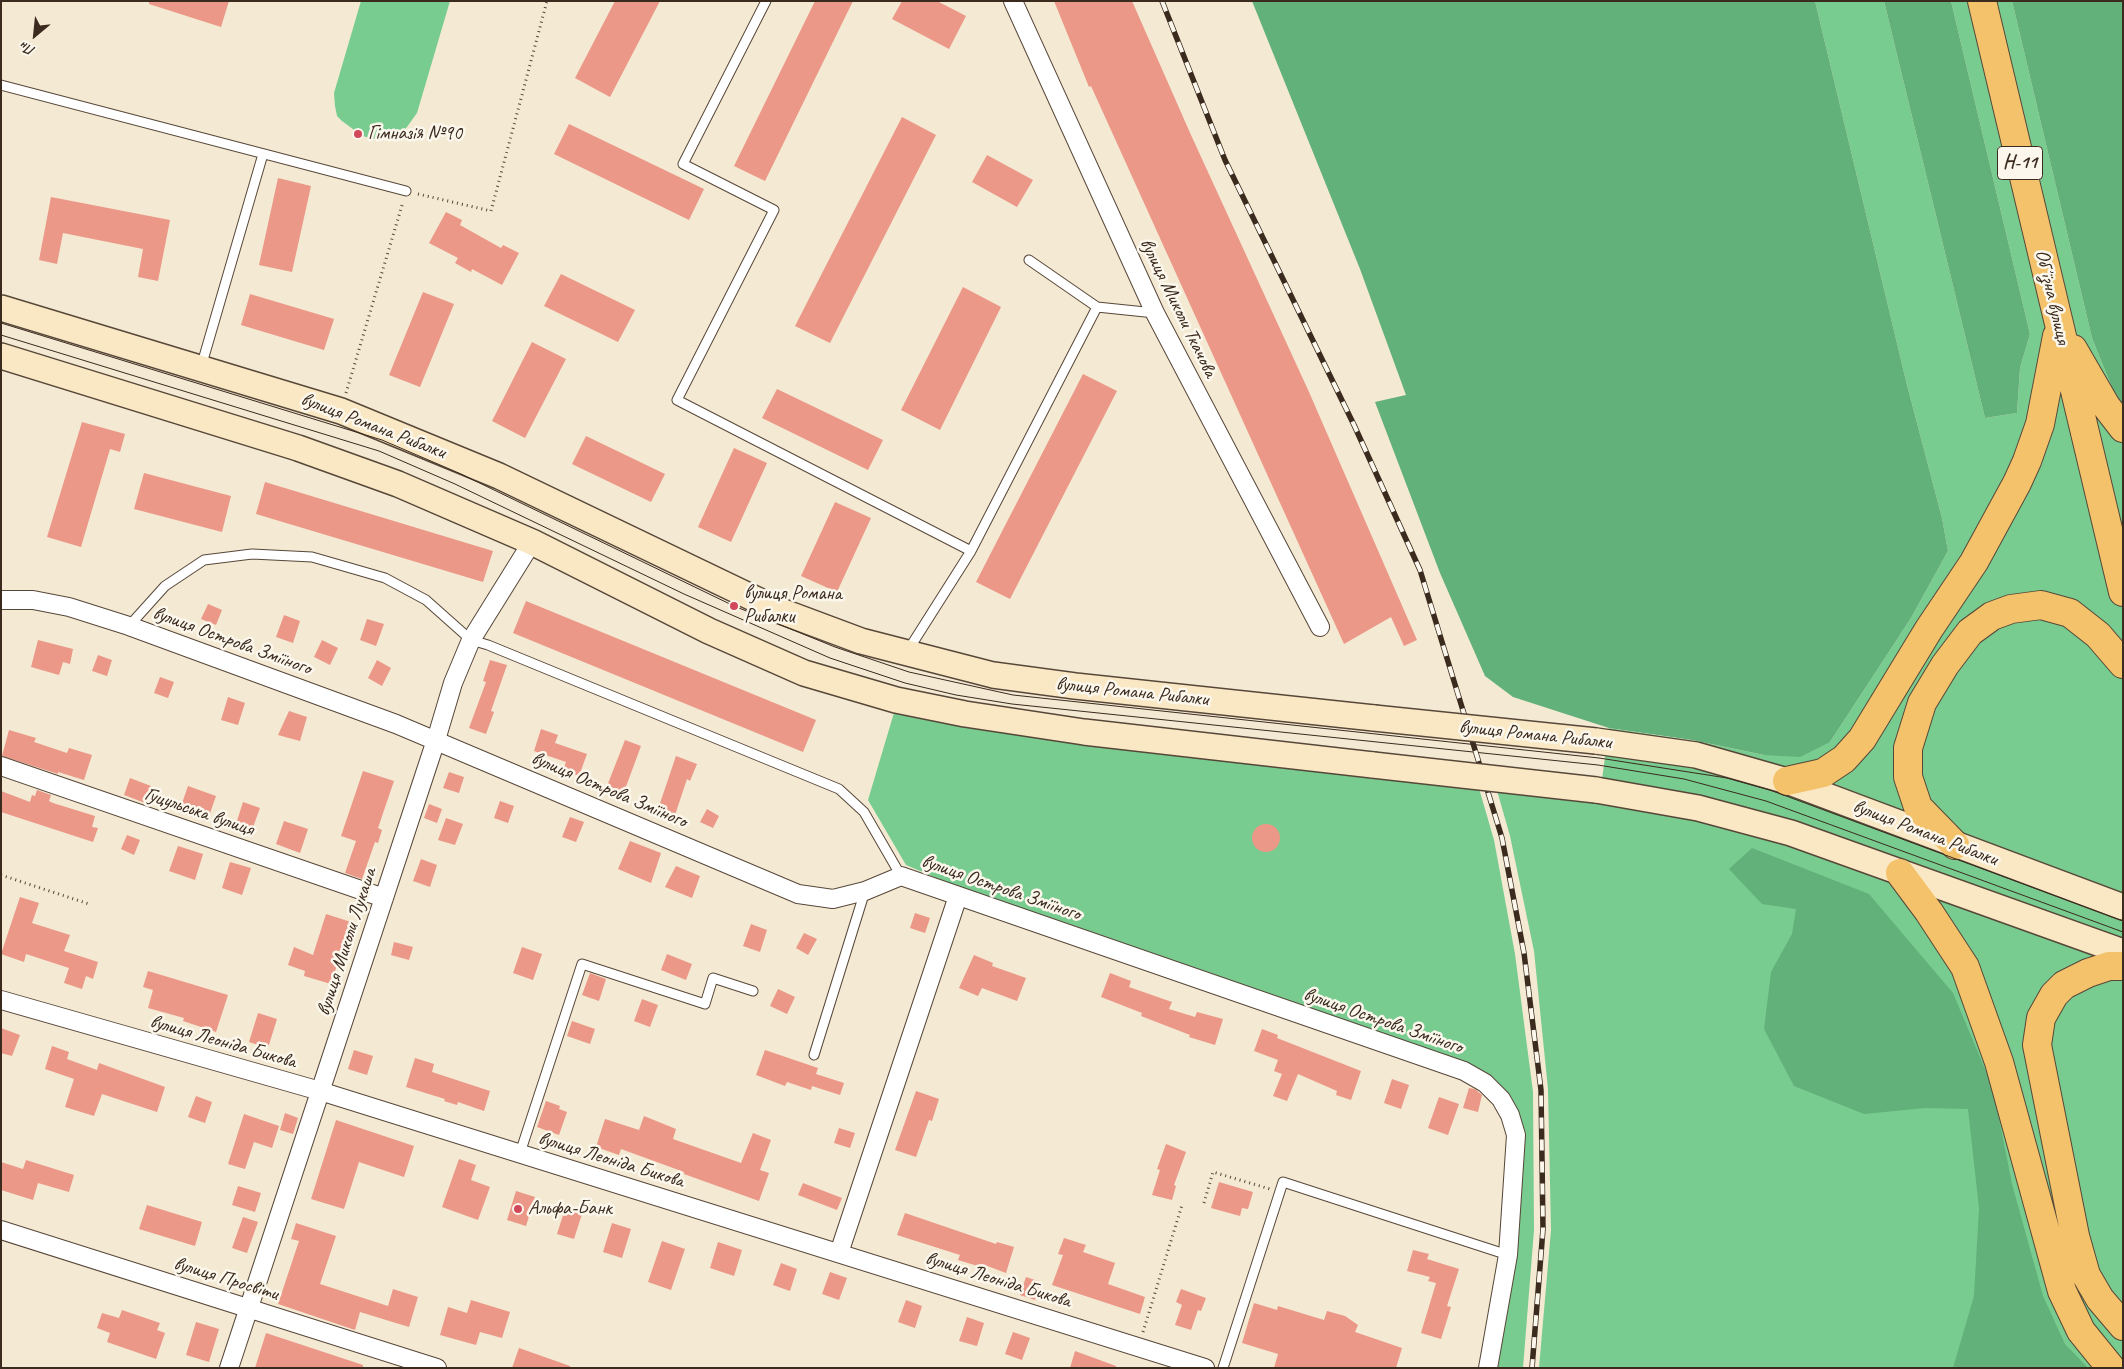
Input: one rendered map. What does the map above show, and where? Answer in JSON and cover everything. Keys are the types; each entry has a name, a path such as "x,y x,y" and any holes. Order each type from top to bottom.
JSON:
{"main road":[{"name":"Обʼїзна вулиця","path":"1982,1 2123,592"},
{"name":"вулиця Романа Рибалки","path":"1,308 340,411 498,476 778,610 861,641 906,654 993,675 1075,686 1596,741 1696,755 1787,781 2123,907"},
{"path":"2059,324 2106,406 2123,428"},
{"path":"1787,781 1823,773 1844,760 1862,740 1929,630 1974,562 2017,483 2040,424 2059,324"},
{"path":"1,356 298,448 398,484 532,542 709,631 804,673 896,700 965,714 1084,732 1596,790 1698,808 1791,833 2123,952"},
{"path":"1955,845 1918,806 1908,777 1908,748 1922,703 1945,665 1970,632 1992,616 2011,609 2041,605 2070,613 2098,635 2123,664"},
{"path":"1900,873 1929,912 1964,967 1999,1062 2062,1291 2081,1331 2111,1368"},
{"path":"2123,966 2109,966 2088,973 2064,986 2054,995 2041,1018 2037,1045 2075,1236 2086,1274 2100,1300 2123,1326"}],"street":[{"name":"вулиця Миколи Ткачова","path":"1013,1 1155,313 1320,627"},
{"name":"вулиця Миколи Лукаша","path":"229,1368 436,740 452,683 471,640 532,542"},
{"name":"вулиця Острова Зміїного","path":"1,600 33,600 69,606 128,626 436,740 798,894 833,899 865,891 901,876 1464,1071 1485,1083 1501,1099 1510,1116 1516,1135 1508,1255 1488,1368"},
{"name":"Гуцульська вулиця","path":"1,766 384,898"},
{"path":"839,1253 958,896"},
{"name":"вулиця Леоніда Бикова","path":"1,1000 320,1091 1206,1368"},
{"name":"вулиця Просвіти","path":"1,1230 437,1368"}],"lane":[{"path":"766,1 683,164 774,210 677,400 971,551"},
{"path":"1,85 406,191"},
{"path":"201,368 263,154"},
{"path":"1029,260 1097,306 1155,313"},
{"path":"906,654 971,551 1097,306"},
{"path":"128,626 165,586 204,560 252,554 312,557 385,578 426,600 471,640 488,644 839,789 864,812 901,876"},
{"path":"814,1055 865,891"},
{"path":"520,1153 582,964 705,1004 713,978 753,991"},
{"path":"1223,1368 1283,1182 1508,1255"}],"path":[{"path":"340,411 406,191 491,211 548,1"},
{"path":"1,875 89,904"},
{"path":"1204,1203 1213,1172 1280,1192"},
{"path":"1139,1347 1182,1205"}],"green space":[{"path":"361,1 450,1 417,113 404,131 386,138 371,139 361,135 337,116 335,106 334,93"},
{"path":"1252,1 1815,1 1907,385 1942,518 1948,551 1911,618 1830,742 1800,757 1764,755 1692,740 1609,728 1513,697 1485,676 1440,573 1375,402 1406,395 1360,269"},
{"path":"1815,1 1884,1 1985,418 2017,413 2020,368 2030,334 1951,1 2012,1 2092,338 2119,405 2123,408 2123,1368 1539,1368 1551,1230 1548,1089 1534,951 1510,836 1496,787 1600,794 1609,728 1701,742 1764,755 1830,742 1911,618 1948,551 1942,518 1907,385"},
{"path":"1884,1 1951,1 2030,334 2020,368 2017,413 1985,418"},
{"path":"2012,1 2123,1 2123,408 2119,405 2092,338"},
{"path":"896,706 1478,785 1494,840 1515,954 1533,1092 1534,1230 1523,1368 1492,1368 1518,1131 1488,1080 960,888 906,865 868,800"},
{"path":"1752,848 1869,894 1953,993 1993,1088 2012,1184 2043,1296 2065,1344 2088,1368 1953,1368 1974,1296 1979,1208 1968,1109 1925,1108 1864,1114 1794,1086 1764,1029 1771,972 1792,934 1796,909 1762,904 1729,869"}],"building":[{"path":"149,1 229,1 221,27 149,4"},
{"path":"615,1 660,1 610,97 575,78"},
{"path":"815,1 853,1 765,181 734,166"},
{"path":"902,1 937,1 966,16 949,49 892,19"},
{"path":"1054,1 1132,1 1191,135 1309,392 1417,640 1404,646 1391,617 1344,644 1091,86 1089,87"},
{"path":"902,117 936,135 830,343 795,326"},
{"path":"569,124 704,189 689,220 554,154"},
{"path":"987,155 1033,180 1017,207 972,182"},
{"path":"278,178 311,186 292,272 259,265"},
{"path":"51,197 170,220 158,281 138,277 143,249 63,233 57,264 39,260"},
{"path":"446,212 462,220 460,225 501,248 503,245 519,253 502,285 472,269 471,272 455,263 458,258 429,243"},
{"path":"561,274 635,310 618,342 544,306"},
{"path":"963,287 1001,307 940,430 901,410"},
{"path":"423,292 454,304 420,387 389,375"},
{"path":"250,294 334,319 324,350 241,325"},
{"path":"532,342 566,359 525,438 492,421"},
{"path":"1083,374 1117,391 1010,599 976,582"},
{"path":"777,389 883,440 868,470 762,418"},
{"path":"82,422 125,434 120,452 110,449 81,547 47,537"},
{"path":"586,436 665,474 651,502 572,464"},
{"path":"734,448 767,463 731,542 698,527"},
{"path":"144,473 231,496 222,532 134,509"},
{"path":"265,482 493,551 483,582 256,514"},
{"path":"835,502 871,518 837,592 801,576"},
{"path":"526,601 816,720 803,752 513,633"},
{"path":"208,604 222,610 216,625 201,619"},
{"path":"284,615 300,621 293,643 276,637"},
{"path":"367,619 384,624 376,646 360,640"},
{"path":"38,640 73,649 70,664 63,662 59,675 31,667"},
{"path":"322,640 338,648 330,665 314,657"},
{"path":"98,655 112,660 107,676 92,671"},
{"path":"377,660 391,668 382,686 368,678"},
{"path":"490,660 507,665 491,711 494,712 486,734 469,728 486,682 483,681"},
{"path":"160,677 174,682 168,698 154,693"},
{"path":"228,697 245,703 238,725 221,720"},
{"path":"289,711 307,717 300,741 278,735"},
{"path":"541,729 558,735 555,743 587,754 579,776 563,770 566,762 534,751"},
{"path":"9,730 36,738 34,742 67,753 69,748 92,755 84,780 58,772 58,774 2,756"},
{"path":"625,740 641,746 624,792 607,786"},
{"path":"676,756 697,764 690,781 687,779 674,818 657,812"},
{"path":"363,771 394,781 378,828 382,830 378,843 375,842 362,879 345,873 356,841 341,836"},
{"path":"449,772 464,777 459,793 443,788"},
{"path":"130,778 151,786 145,803 124,795"},
{"path":"188,786 216,796 207,822 179,812"},
{"path":"37,790 51,795 49,801 53,803 95,816 92,827 98,828 93,842 1,812 1,791 30,802 32,795 35,796"},
{"path":"500,801 514,806 508,823 494,818"},
{"path":"243,802 260,808 252,830 236,824"},
{"path":"429,804 442,809 437,823 424,818"},
{"path":"707,809 719,816 713,828 700,822"},
{"path":"570,817 584,822 576,842 562,837"},
{"path":"446,818 463,824 455,845 438,840"},
{"path":"284,821 308,829 300,853 276,844"},
{"path":"1266,824 1276,828 1280,838 1276,848 1266,852 1256,848 1252,838 1256,828"},
{"path":"127,835 140,840 134,855 121,849"},
{"path":"630,841 661,853 651,883 618,869"},
{"path":"178,846 203,854 195,880 169,871"},
{"path":"421,859 437,865 430,887 413,881"},
{"path":"230,862 251,868 242,895 222,888"},
{"path":"676,866 700,876 692,898 665,887"},
{"path":"20,897 39,903 32,923 70,935 64,951 98,962 93,979 86,976 82,989 64,983 69,968 26,954 24,962 1,954"},
{"path":"915,913 930,918 925,933 910,928"},
{"path":"326,914 351,922 331,984 304,976 305,971 288,965 294,947 313,955"},
{"path":"751,924 767,930 760,952 743,946"},
{"path":"804,933 817,939 808,955 796,948"},
{"path":"394,942 413,947 409,960 391,955"},
{"path":"522,947 542,954 533,980 513,973"},
{"path":"667,954 692,964 686,980 661,970"},
{"path":"974,955 993,963 992,966 1026,978 1017,1001 982,988 978,996 959,988"},
{"path":"148,971 228,995 216,1032 183,1021 184,1018 148,1008 153,990 143,987"},
{"path":"590,973 606,979 599,1001 582,995"},
{"path":"1110,973 1131,981 1129,987 1172,1002 1169,1009 1195,1017 1197,1012 1223,1019 1215,1045 1189,1037 1190,1035 1141,1016 1142,1013 1101,997"},
{"path":"778,989 795,997 787,1014 770,1006"},
{"path":"642,999 658,1005 650,1027 634,1021"},
{"path":"258,1013 277,1019 268,1048 249,1042"},
{"path":"572,1021 595,1029 590,1044 567,1036"},
{"path":"1,1028 20,1035 12,1056 1,1053"},
{"path":"1262,1029 1278,1035 1277,1038 1361,1071 1351,1100 1336,1095 1337,1091 1298,1074 1287,1101 1273,1096 1282,1074 1274,1071 1278,1060 1254,1051"},
{"path":"52,1046 69,1052 67,1059 97,1070 99,1063 165,1087 157,1112 102,1094 94,1116 65,1107 74,1079 45,1069"},
{"path":"354,1050 373,1056 367,1075 348,1069"},
{"path":"765,1050 818,1068 816,1074 844,1083 840,1095 812,1086 811,1090 787,1082 785,1086 756,1075"},
{"path":"415,1058 434,1064 432,1072 490,1091 484,1111 458,1102 457,1105 444,1101 445,1099 406,1087"},
{"path":"1392,1079 1409,1085 1401,1109 1384,1103"},
{"path":"1469,1088 1475,1089 1482,1095 1478,1112 1463,1108"},
{"path":"916,1091 939,1099 932,1121 929,1120 916,1157 895,1150"},
{"path":"196,1096 212,1102 205,1123 188,1117"},
{"path":"1439,1097 1459,1104 1448,1135 1428,1128"},
{"path":"546,1101 560,1106 559,1109 567,1112 559,1135 537,1127"},
{"path":"285,1113 298,1118 293,1134 280,1130"},
{"path":"244,1114 279,1126 272,1148 254,1142 245,1169 228,1164"},
{"path":"644,1116 676,1129 673,1139 741,1163 753,1133 771,1140 760,1170 769,1173 759,1201 621,1149 619,1155 596,1147 605,1119 639,1130"},
{"path":"336,1120 414,1146 404,1177 359,1162 344,1209 311,1199"},
{"path":"839,1128 855,1133 850,1148 834,1143"},
{"path":"1166,1144 1186,1152 1174,1185 1176,1186 1172,1200 1152,1195 1160,1170 1157,1169"},
{"path":"459,1159 476,1165 471,1180 490,1187 478,1220 442,1207"},
{"path":"26,1160 74,1175 69,1192 38,1183 33,1200 1,1190 1,1162 23,1169"},
{"path":"1219,1182 1253,1192 1248,1209 1242,1208 1240,1216 1211,1208"},
{"path":"803,1183 842,1198 837,1210 798,1195"},
{"path":"238,1186 261,1193 255,1212 232,1205"},
{"path":"516,1191 535,1197 526,1226 507,1220"},
{"path":"147,1205 202,1222 195,1246 139,1229"},
{"path":"565,1209 582,1214 574,1239 557,1234"},
{"path":"905,1213 996,1244 997,1242 1014,1247 1006,1273 982,1264 981,1267 958,1260 960,1255 897,1235"},
{"path":"243,1217 258,1222 247,1253 232,1248"},
{"path":"296,1223 336,1236 320,1284 388,1306 393,1289 418,1297 409,1327 360,1312 355,1330 278,1304 299,1241 291,1239"},
{"path":"612,1223 631,1229 622,1258 603,1252"},
{"path":"1064,1238 1086,1245 1083,1252 1115,1263 1108,1284 1145,1297 1140,1314 1052,1285 1063,1255 1058,1254"},
{"path":"662,1241 685,1249 671,1290 648,1282"},
{"path":"718,1242 742,1250 734,1276 710,1268"},
{"path":"1413,1250 1429,1254 1427,1259 1459,1269 1447,1306 1451,1307 1441,1339 1421,1333 1436,1283 1428,1281 1430,1277 1407,1271"},
{"path":"781,1263 797,1269 790,1291 773,1285"},
{"path":"830,1272 847,1278 839,1300 822,1294"},
{"path":"1026,1277 1041,1282 1035,1300 1020,1295"},
{"path":"1181,1289 1206,1298 1201,1311 1198,1310 1191,1330 1175,1325 1182,1305 1176,1302"},
{"path":"471,1300 510,1312 502,1338 480,1332 476,1345 440,1335 448,1307 467,1313"},
{"path":"906,1300 922,1306 915,1328 898,1322"},
{"path":"1254,1303 1277,1310 1278,1306 1324,1320 1327,1311 1345,1316 1358,1325 1355,1332 1402,1348 1396,1368 1274,1368 1278,1354 1242,1343"},
{"path":"122,1310 160,1323 157,1330 165,1333 156,1359 107,1342 110,1333 97,1328 102,1313 119,1318"},
{"path":"967,1317 984,1323 977,1346 959,1341"},
{"path":"196,1322 219,1329 209,1362 186,1355"},
{"path":"1013,1332 1030,1338 1022,1360 1005,1354"},
{"path":"266,1333 363,1365 363,1368 255,1368"},
{"path":"519,1348 570,1366 570,1368 512,1368"},
{"path":"1075,1351 1116,1366 1116,1368 1070,1368"}],"tram line":[{"path":"1,323 382,440 461,474 734,606 835,647 909,672 1013,695 1599,758 1727,778 1770,790 2123,921"},
{"path":"1,335 379,451 455,484 684,594 830,658 905,683 956,695 1012,704 1598,765 1684,779 1766,801 2123,932"}],"railway":[{"path":"1162,1 1225,160 1354,425 1420,570 1502,838 1524,953 1541,1090 1543,1229 1532,1368"}],"place":[{"name":"Гімназія №90","path":"358,134"},
{"name":"вулиця Романа Рибалки","path":"734,606"},
{"name":"Альфа-Банк","path":"518,1209"}]}
